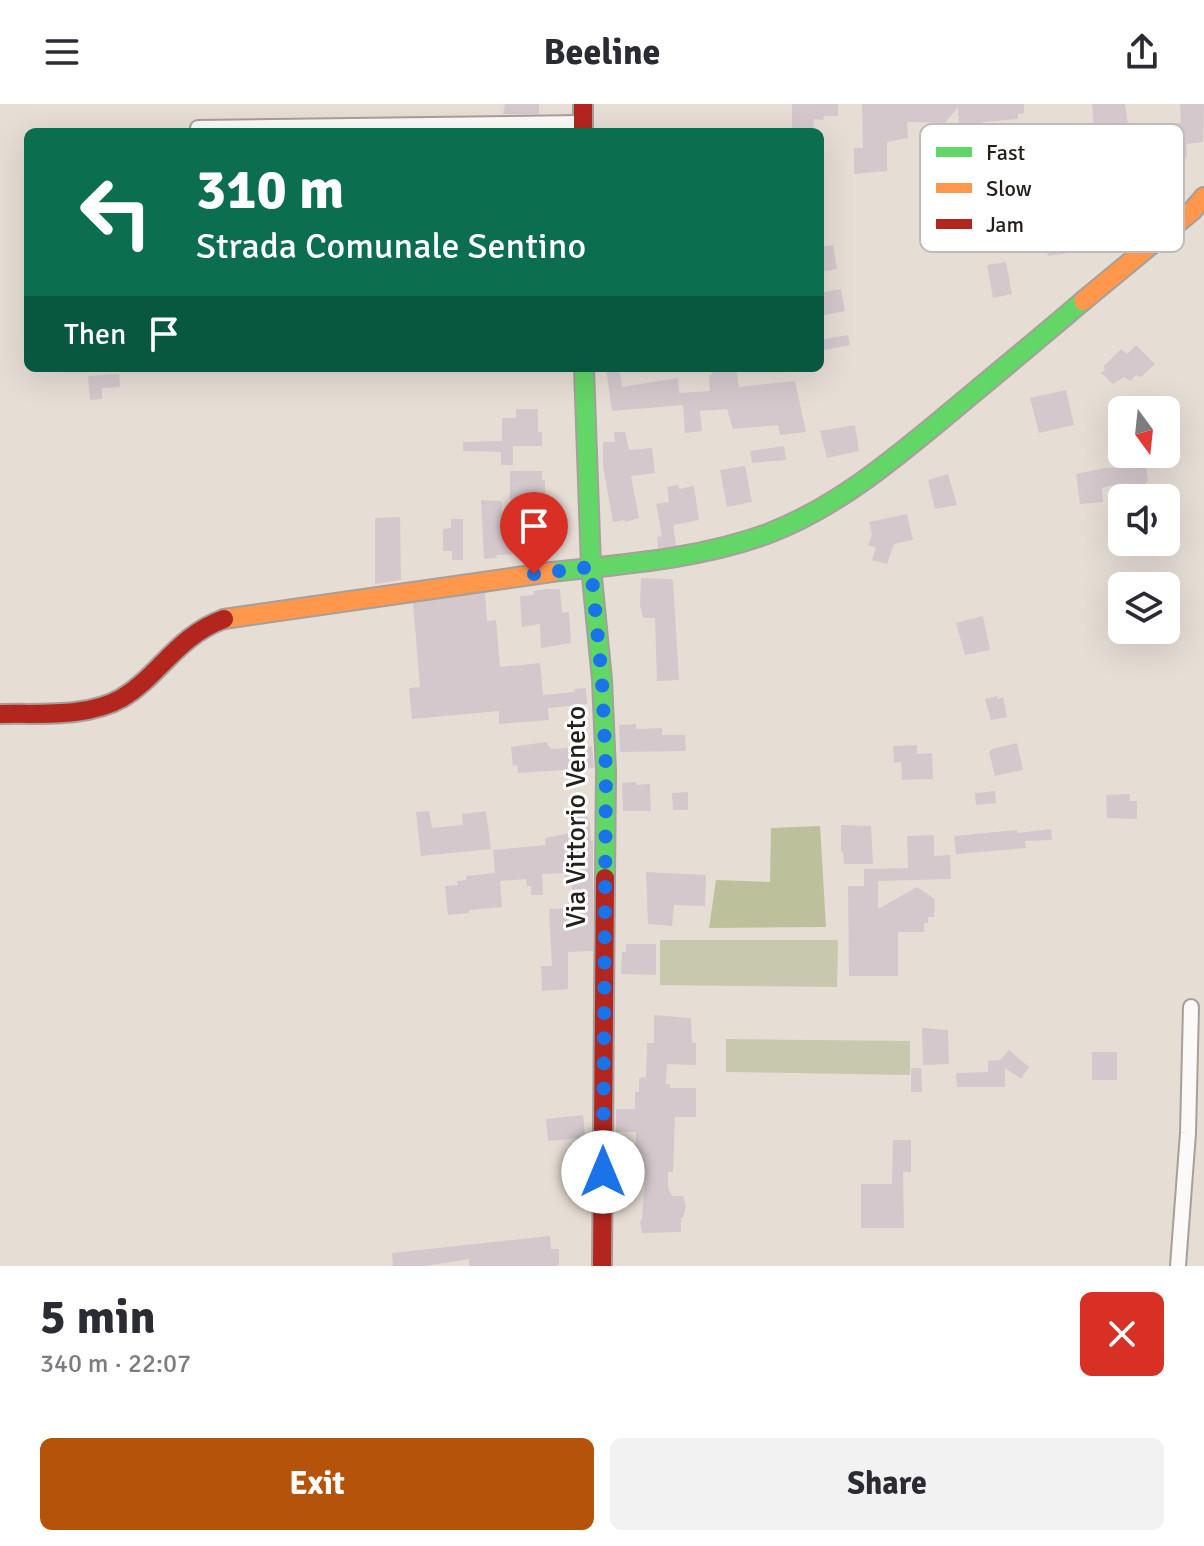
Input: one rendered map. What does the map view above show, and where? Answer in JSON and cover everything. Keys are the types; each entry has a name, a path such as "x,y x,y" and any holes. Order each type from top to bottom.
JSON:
{"street":[{"path":"198,128 583,120"},
{"path":"1184,217 1204,197"},
{"path":"0,714 47,713 94,707 119,700 181,643 202,629 232,617 683,557 766,534 822,509 848,493 1143,252"},
{"name":"Via Vittorio Veneto","path":"584,372 591,567 602,680 606,771 602,1266"},
{"path":"1178,1266 1188,1133 1191,1007"}],"green space":[{"path":"820,826 826,927 709,928 716,880 770,882 771,828"},
{"path":"660,940 838,940 837,987 660,985"},
{"path":"726,1039 910,1041 910,1075 726,1072"}],"building":[{"path":"505,104 539,104 539,114 503,114"},
{"path":"792,104 838,104 838,116 814,119 813,128 792,128"},
{"path":"862,104 1024,104 1024,113 1018,114 1018,119 959,124 958,107 945,123 907,122 908,138 887,142 887,171 854,174 854,148 863,148"},
{"path":"1092,104 1125,104 1128,124 1094,124"},
{"path":"1180,104 1204,104 1203,142 1186,144 1187,157 1184,157 1184,124 1173,124 1181,123"},
{"path":"833,245 837,269 824,271 824,246"},
{"path":"1047,252 1068,252 1068,253 1048,256"},
{"path":"1006,262 1012,294 993,298 987,265"},
{"path":"841,289 845,311 824,315 824,292"},
{"path":"848,335 850,345 824,350 824,339"},
{"path":"1136,345 1155,364 1141,377 1136,375 1130,381 1124,377 1113,384 1101,373 1105,370 1104,366 1121,349 1127,354"},
{"path":"607,372 620,372 622,387 678,378 679,393 710,391 712,372 737,372 739,387 795,381 806,432 780,435 778,425 733,429 727,409 700,411 702,431 685,433 683,405 612,411"},
{"path":"119,374 120,387 102,388 102,399 90,400 88,376"},
{"path":"1066,390 1074,425 1039,433 1030,398"},
{"path":"516,409 538,409 538,432 542,432 542,446 513,446 513,465 501,465 501,452 463,451 463,442 502,441 502,418 516,418"},
{"path":"855,425 859,451 827,458 820,431"},
{"path":"614,432 625,432 629,450 652,448 655,473 631,476 639,518 625,522 613,522 603,466 603,442 615,442"},
{"path":"784,446 786,460 752,463 750,451"},
{"path":"745,466 752,502 727,507 720,470"},
{"path":"1105,468 1146,468 1148,481 1146,484 1108,484 1102,488 1103,502 1080,504 1076,474"},
{"path":"510,471 542,471 545,500 534,500 534,503 527,505 510,505"},
{"path":"948,474 957,505 935,509 928,480"},
{"path":"678,485 679,489 694,486 699,520 673,525 676,546 658,548 657,537 662,536 656,504 669,502 667,487"},
{"path":"481,500 502,501 501,526 545,526 544,553 496,555 497,558 484,559"},
{"path":"907,514 913,540 894,544 887,564 872,560 876,548 868,545 872,534 869,522"},
{"path":"400,517 401,580 375,584 375,518"},
{"path":"451,519 463,519 463,560 452,560 452,551 443,551 443,529 451,528"},
{"path":"641,578 673,581 679,680 657,681 655,618 643,618"},
{"path":"560,589 562,613 569,612 571,643 541,648 540,624 522,627 520,596 534,595 533,591"},
{"path":"485,592 487,621 496,620 500,667 540,663 543,695 586,688 587,704 548,708 549,720 499,724 499,711 412,719 409,688 420,687 413,603"},
{"path":"983,616 990,650 965,655 956,623"},
{"path":"997,696 997,699 1003,697 1007,717 991,720 985,699"},
{"path":"636,724 636,729 662,728 662,735 685,735 686,751 620,752 619,725"},
{"path":"546,742 551,749 592,746 594,768 518,773 517,765 513,766 511,747"},
{"path":"1017,743 1023,770 995,776 989,752"},
{"path":"917,745 917,754 932,753 933,779 902,780 901,762 894,763 893,746"},
{"path":"636,782 636,785 650,784 651,811 623,811 622,783"},
{"path":"995,791 996,803 976,805 975,793"},
{"path":"688,792 688,810 673,810 672,793"},
{"path":"1130,794 1130,801 1137,801 1137,819 1107,818 1106,795"},
{"path":"429,811 432,828 463,825 462,814 486,811 491,849 421,856 416,812"},
{"path":"585,813 593,840 593,951 568,952 568,989 542,991 541,966 552,966 549,909 573,908 572,886 566,887 565,873 542,874 543,895 531,895 531,886 527,886 526,879 500,881 502,907 469,910 469,913 448,915 445,886 458,885 457,881 466,880 466,876 495,873 493,850 546,845 545,838 570,833 572,816"},
{"path":"841,825 871,826 873,864 844,864"},
{"path":"1051,829 1052,840 1025,841 1026,848 956,854 954,836"},
{"path":"934,835 934,856 950,855 951,879 878,881 878,909 917,887 935,899 934,917 928,917 928,923 924,923 924,932 898,932 898,976 849,976 848,886 864,886 864,869 908,868 907,836"},
{"path":"646,872 706,875 705,906 674,905 672,926 648,924"},
{"path":"626,944 656,944 656,975 621,974 622,952 626,952"},
{"path":"654,1015 691,1018 692,1043 696,1043 696,1065 667,1064 666,1084 670,1084 670,1088 696,1088 696,1117 675,1117 673,1172 668,1172 668,1187 672,1196 683,1196 686,1206 681,1218 681,1232 642,1233 640,1222 645,1180 640,1180 640,1171 635,1171 636,1132 616,1132 616,1109 635,1109 639,1078 646,1077 647,1043 654,1043"},
{"path":"922,1028 948,1030 949,1064 923,1065"},
{"path":"1009,1050 1029,1067 1021,1079 1005,1068 1005,1087 957,1087 956,1073 988,1072 988,1061 1000,1060"},
{"path":"1092,1052 1117,1052 1117,1080 1092,1080"},
{"path":"911,1068 921,1068 922,1092 911,1092"},
{"path":"583,1115 585,1136 548,1141 546,1119"},
{"path":"893,1140 911,1140 911,1172 903,1172 904,1228 861,1228 861,1184 892,1184"},
{"path":"550,1236 551,1249 559,1249 557,1266 469,1266 469,1259 425,1266 393,1266 392,1253"}],"traffic: fast":[{"path":"552,572 688,555 741,542 793,523 842,496 887,463 1083,301"},
{"path":"584,372 591,567 602,680 606,771 605,878"}],"traffic: slow":[{"path":"1184,218 1204,197"},
{"path":"1083,301 1142,252"},
{"path":"224,619 552,572"}],"traffic: jam":[{"path":"583,104 583,128"},
{"path":"0,714 78,712 108,704 135,689 194,635 224,619"},
{"path":"602,1266 605,878"}],"route":[{"path":"534,574 591,567 602,680 606,771 603,1172"}]}
